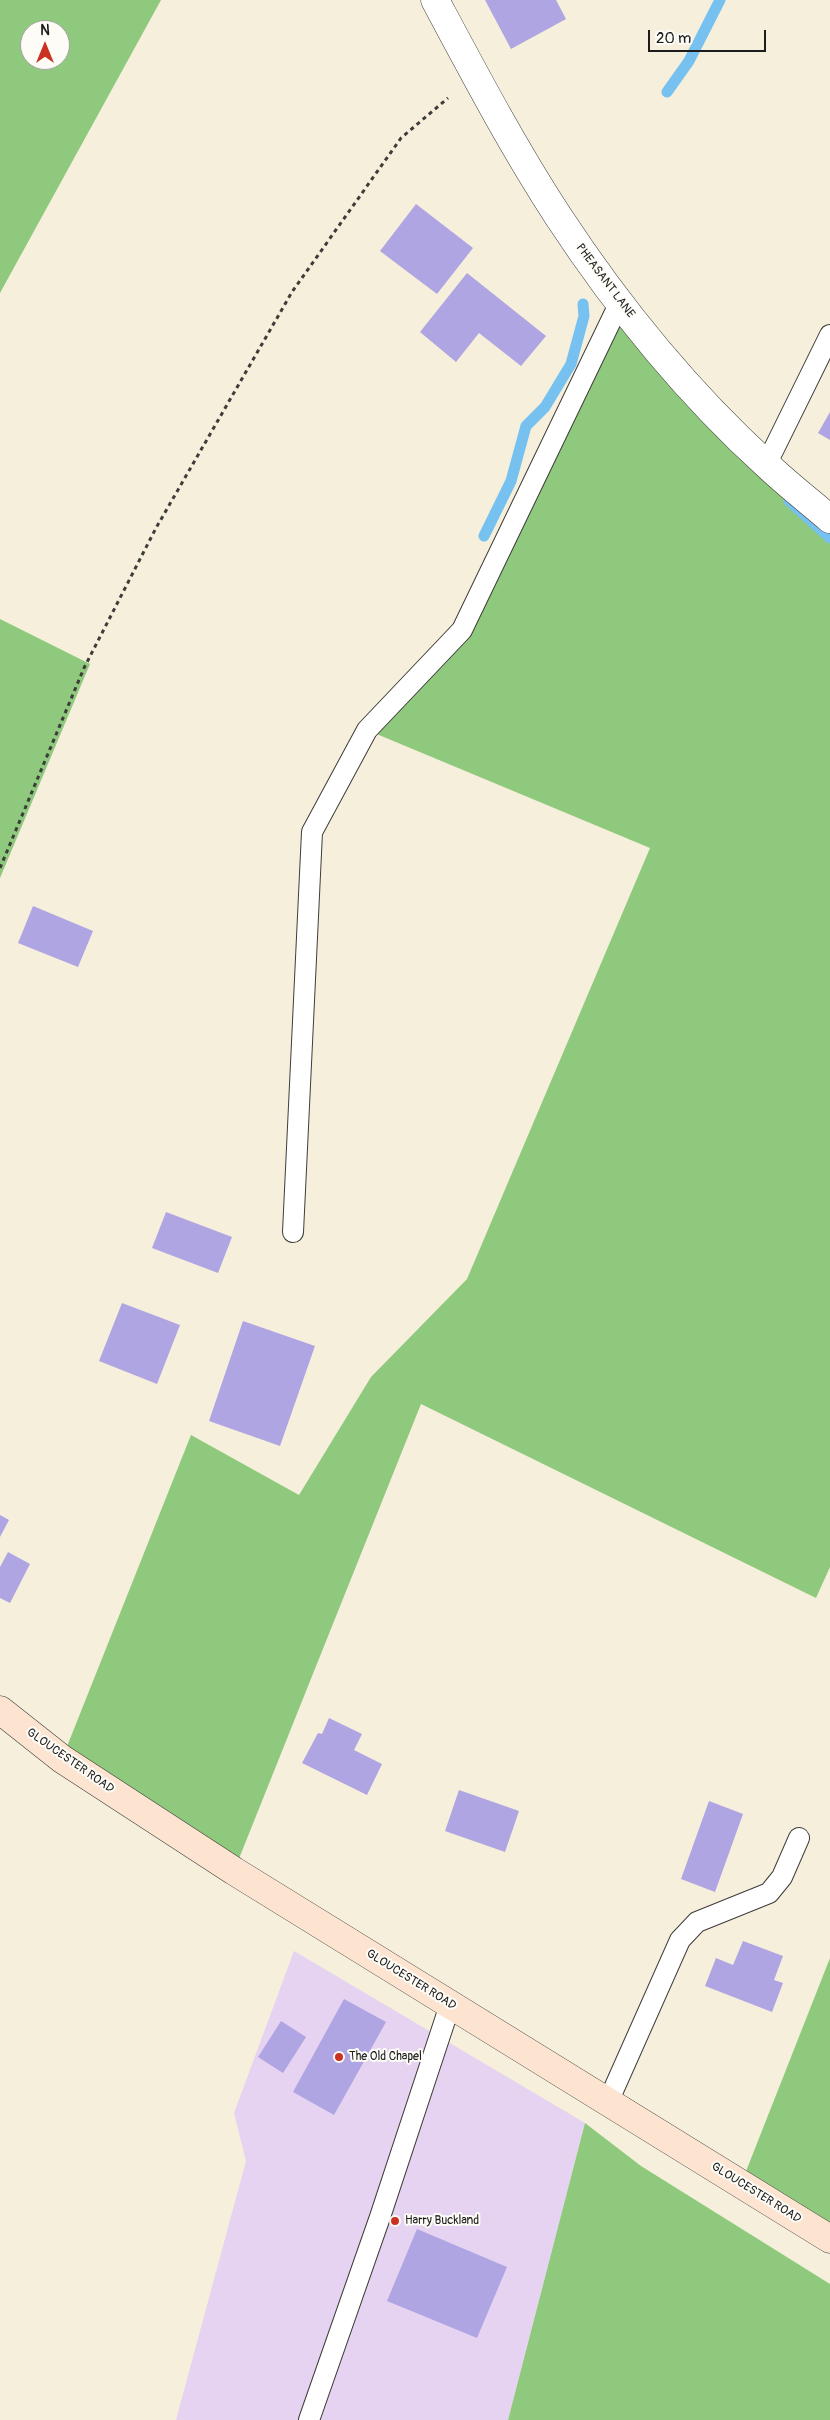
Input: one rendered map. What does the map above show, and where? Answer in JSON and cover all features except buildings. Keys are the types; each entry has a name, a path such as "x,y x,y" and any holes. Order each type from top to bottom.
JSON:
{"main road":[{"name":"GLOUCESTER ROAD","path":"0,1710 62,1759 234,1871 830,2239"}],"street":[{"name":"PHEASANT LANE","path":"435,0 515,147 559,217 620,302 666,359 766,465 830,519"}],"lane":[{"path":"293,1232 312,832 367,730 462,630 620,302"},
{"path":"766,465 830,335"},
{"path":"608,2102 680,1940 697,1922 769,1893 782,1877 799,1838"},
{"path":"308,2420 380,2217 450,2004"}],"path":[{"path":"0,868 84,668 156,528 292,292 401,138 474,74"}],"shaded area":[{"name":"Harry Buckland","path":"294,1951 585,2123 508,2420 176,2420 246,2161 234,2113"}],"green space":[{"path":"0,0 161,0 0,293"},
{"path":"620,302 830,519 830,1567 816,1598 421,1404 234,1871 62,1759 191,1435 299,1495 371,1377 467,1279 650,848 367,730 462,630"},
{"path":"0,619 90,664 0,878"},
{"path":"830,1958 830,2239 741,2184"},
{"path":"585,2123 641,2166 830,2284 830,2420 508,2420"}],"waterway":[{"path":"667,92 689,61 720,0"},
{"path":"484,536 511,481 526,426 545,407 571,364 584,316 583,304"},
{"path":"789,501 830,538"}],"place":[{"name":"The Old Chapel","path":"339,2057"},
{"name":"Harry Buckland","path":"395,2221"}]}
